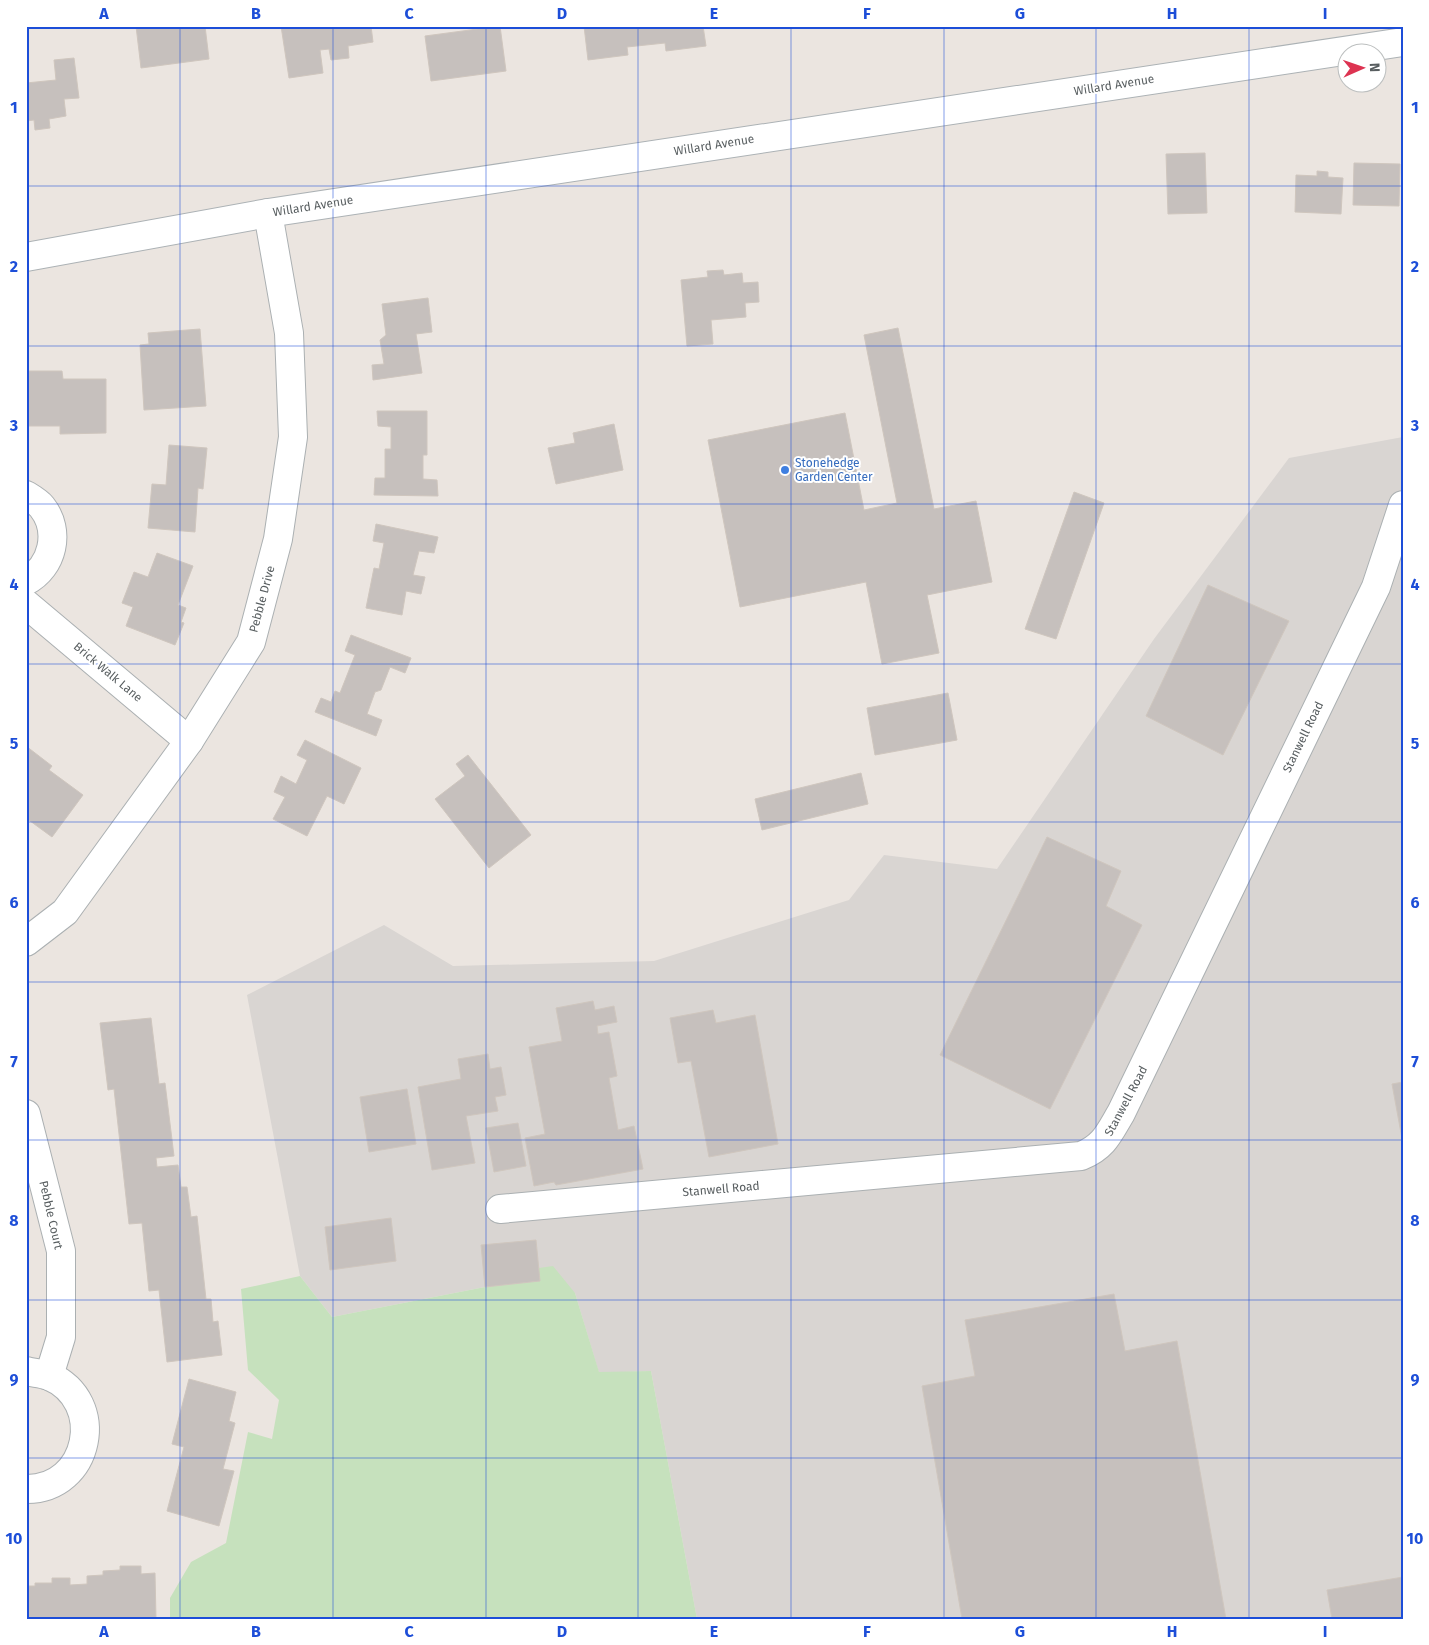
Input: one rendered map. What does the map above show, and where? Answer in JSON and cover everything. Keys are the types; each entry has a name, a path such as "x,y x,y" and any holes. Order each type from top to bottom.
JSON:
{"street":[{"name":"Willard Avenue","path":"26,257 268,213 1403,42"},
{"name":"Pebble Drive","path":"26,942 65,912 189,741 251,642 278,539 292,437 289,333 268,213"},
{"path":"26,495 42,507 51,524 53,542 47,561 36,576 26,581"},
{"name":"Stanwell Road","path":"500,1209 1081,1156 1094,1150 1104,1141 1129,1096 1376,587 1403,505"},
{"name":"Brick Walk Lane","path":"26,604 189,741"},
{"name":"Pebble Court","path":"26,1114 61,1251 61,1337 37,1374 68,1388 81,1407 86,1429 82,1452 70,1472 51,1485 26,1489"}],"shaded area":[{"path":"1403,437 1403,1619 697,1619 651,1371 599,1373 575,1293 540,1281 485,1287 332,1317 300,1276 247,995 384,925 453,966 654,961 849,900 884,855 997,869 1154,639 1289,458"}],"green space":[{"path":"553,1266 575,1293 599,1372 651,1371 697,1619 170,1619 170,1598 191,1562 226,1543 248,1432 272,1439 279,1400 248,1370 241,1289 300,1276 332,1317 485,1287 539,1281 539,1268"}],"building":[{"path":"136,26 205,26 209,59 141,68"},
{"path":"281,26 371,26 373,42 348,46 349,58 331,60 329,49 320,50 323,73 289,78"},
{"path":"500,26 506,71 431,81 425,36"},
{"path":"584,26 703,26 706,46 666,51 665,43 627,47 628,55 588,60"},
{"path":"74,58 79,98 64,99 66,116 49,119 50,128 35,130 34,120 26,121 26,83 56,80 54,60"},
{"path":"1205,153 1207,213 1168,214 1166,154"},
{"path":"1354,163 1400,164 1399,206 1353,205"},
{"path":"1317,171 1328,172 1328,177 1343,178 1341,214 1295,212 1296,175 1317,176"},
{"path":"723,270 724,275 742,273 743,283 758,282 759,302 745,303 746,317 711,320 713,344 687,346 681,280 708,277 707,271"},
{"path":"428,298 432,332 416,334 422,373 373,380 372,365 384,364 380,340 386,335 382,304"},
{"name":"Stonehedge Garden Center","path":"898,328 934,509 976,501 992,582 927,595 939,653 882,664 866,582 740,607 708,440 845,413 864,510 897,503 864,335"},
{"path":"200,329 206,406 144,410 140,345 149,344 148,333"},
{"path":"26,371 62,371 63,379 106,379 106,433 60,434 60,426 26,426"},
{"path":"377,411 427,411 427,455 423,455 423,479 437,480 438,496 374,495 375,478 385,478 385,449 391,449 391,427 378,426"},
{"path":"614,424 623,470 556,484 548,448 575,443 573,433"},
{"path":"169,445 207,448 203,489 198,488 195,532 148,528 152,484 166,485"},
{"path":"1074,492 1104,503 1056,639 1025,629"},
{"path":"376,524 438,537 434,553 419,551 413,575 425,577 421,594 406,591 402,615 366,608 374,568 379,569 384,543 373,541"},
{"path":"157,553 193,566 178,605 186,608 181,622 184,623 175,645 126,626 133,607 122,603 134,572 148,577"},
{"path":"1208,585 1289,621 1223,755 1146,716"},
{"path":"351,635 411,658 405,673 390,667 381,690 375,692 367,714 382,720 376,736 315,712 321,698 331,702 335,691 340,693 355,655 345,651"},
{"path":"948,693 957,740 875,755 867,708"},
{"path":"305,740 361,768 344,804 327,796 307,836 273,819 285,797 274,792 281,776 296,784 307,760 297,755"},
{"path":"26,746 52,766 49,770 83,795 52,837 26,818 26,798 29,795 26,793"},
{"path":"468,755 531,835 489,868 435,799 465,776 456,764"},
{"path":"861,773 868,804 762,830 755,799"},
{"path":"1047,837 1121,871 1106,906 1142,925 1050,1109 940,1055"},
{"path":"593,1001 595,1010 614,1006 617,1022 597,1026 598,1034 609,1032 617,1076 609,1078 618,1130 634,1126 643,1169 556,1185 554,1182 534,1186 525,1138 545,1134 529,1047 562,1041 556,1008"},
{"path":"713,1010 716,1023 755,1015 778,1144 709,1157 691,1061 678,1063 670,1018"},
{"path":"151,1018 159,1084 165,1083 174,1156 156,1158 157,1167 178,1165 181,1187 187,1187 191,1217 197,1216 206,1299 211,1299 213,1322 218,1321 222,1355 167,1362 159,1290 149,1291 142,1223 129,1224 114,1089 108,1090 100,1023"},
{"path":"488,1054 490,1069 501,1067 506,1095 495,1097 498,1111 466,1116 475,1163 432,1170 418,1087 461,1079 458,1059"},
{"path":"1403,1082 1403,1144 1392,1084"},
{"path":"407,1089 416,1144 369,1152 360,1097"},
{"path":"518,1123 526,1166 494,1172 486,1128"},
{"path":"391,1218 396,1261 330,1270 325,1227"},
{"path":"536,1240 540,1281 485,1287 481,1245"},
{"path":"1114,1294 1125,1351 1177,1341 1226,1619 962,1619 922,1386 975,1376 965,1320"},
{"path":"189,1379 236,1392 229,1421 235,1423 223,1469 234,1471 219,1526 167,1511 184,1447 172,1444"},
{"path":"120,1566 141,1566 141,1574 155,1573 156,1619 26,1619 26,1586 35,1586 35,1583 52,1583 52,1578 70,1578 70,1585 87,1584 87,1576 103,1575 103,1571 120,1570"},
{"path":"1403,1577 1403,1619 1332,1619 1327,1590"}],"place":[{"name":"Stonehedge Garden Center","path":"785,470"}]}
